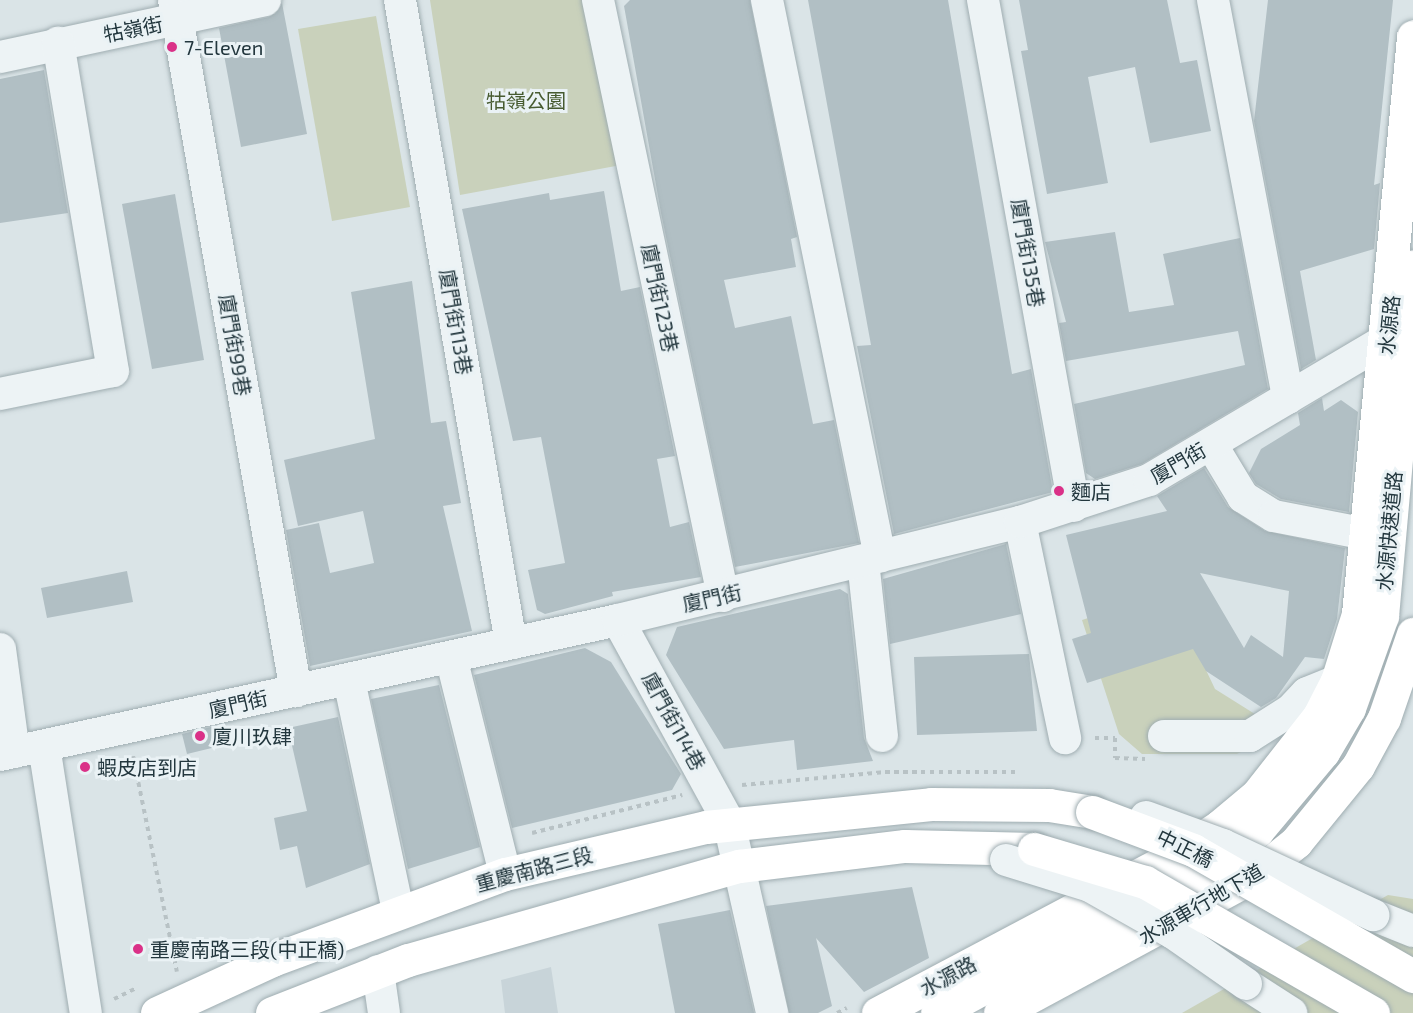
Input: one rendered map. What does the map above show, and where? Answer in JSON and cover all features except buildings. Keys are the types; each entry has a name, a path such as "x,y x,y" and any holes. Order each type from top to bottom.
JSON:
{"main road":[{"name":"水源路","path":"1370,615 1367,534 1387,339 1413,37"},
{"name":"水源快速道路","path":"1370,615 1413,266"},
{"path":"937,1013 1033,963 1220,826 1292,754 1337,681 1370,615"},
{"name":"水源車行地下道","path":"1033,963 1222,857 1257,831 1293,792 1349,708 1370,615"},
{"name":"水源車行地下道","path":"1033,963 1255,875 1296,842 1358,766 1384,718 1413,634"},
{"name":"重慶南路三段","path":"157,1013 398,911 505,874 729,823 931,804"},
{"name":"中正橋","path":"931,804 1049,805 1096,809 1193,850 1413,976"},
{"path":"272,1013 378,971 740,866 905,846 1020,855 1145,882 1373,1013"},
{"name":"水源路","path":"878,1013 1033,963"},
{"path":"1000,1013 1033,963"}],"street":[{"name":"牯嶺街","path":"0,57 176,10 265,0"},
{"name":"廈門街113巷","path":"400,0 511,643"},
{"name":"廈門街123巷","path":"598,0 723,596"},
{"path":"767,0 871,559 882,735"},
{"name":"廈門街135巷","path":"983,0 1074,506"},
{"path":"1213,0 1288,398"},
{"name":"廈門街99巷","path":"176,10 296,691"},
{"path":"0,394 113,370 58,43"},
{"name":"廈門街","path":"19,751 723,596 1020,522 1074,506 1149,480 1387,339"},
{"path":"1211,444 1242,497 1274,516 1367,534"},
{"path":"1020,522 1065,738"},
{"name":"廈門街114巷","path":"618,620 729,823 772,1013"},
{"path":"0,649 19,751 86,1013"},
{"path":"451,657 505,874"},
{"path":"349,680 398,911"},
{"path":"1164,736 1250,736 1291,710 1307,693 1337,681"},
{"path":"1096,809 1195,833 1413,931"},
{"path":"1020,855 1090,886 1136,910 1290,1013"},
{"path":"378,971 384,1013"}],"path":[{"path":"128,728 176,969"}],"shaded area":[{"path":"551,967 558,1013 505,1013 501,980"}],"green space":[{"name":"牯嶺公園","path":"430,0 587,0 621,165 460,195"},
{"path":"376,16 410,207 332,221 298,29"},
{"path":"1169,592 1215,689 1282,731 1237,754 1142,754 1119,734 1082,620"},
{"path":"1388,895 1413,899 1413,1013 1182,1013"}],"place":[{"name":"7-Eleven","path":"172,47"},
{"name":"麵店","path":"1059,491"},
{"name":"廈川玖肆","path":"200,736"},
{"name":"蝦皮店到店","path":"85,767"},
{"name":"重慶南路三段(中正橋)","path":"138,949"}]}
